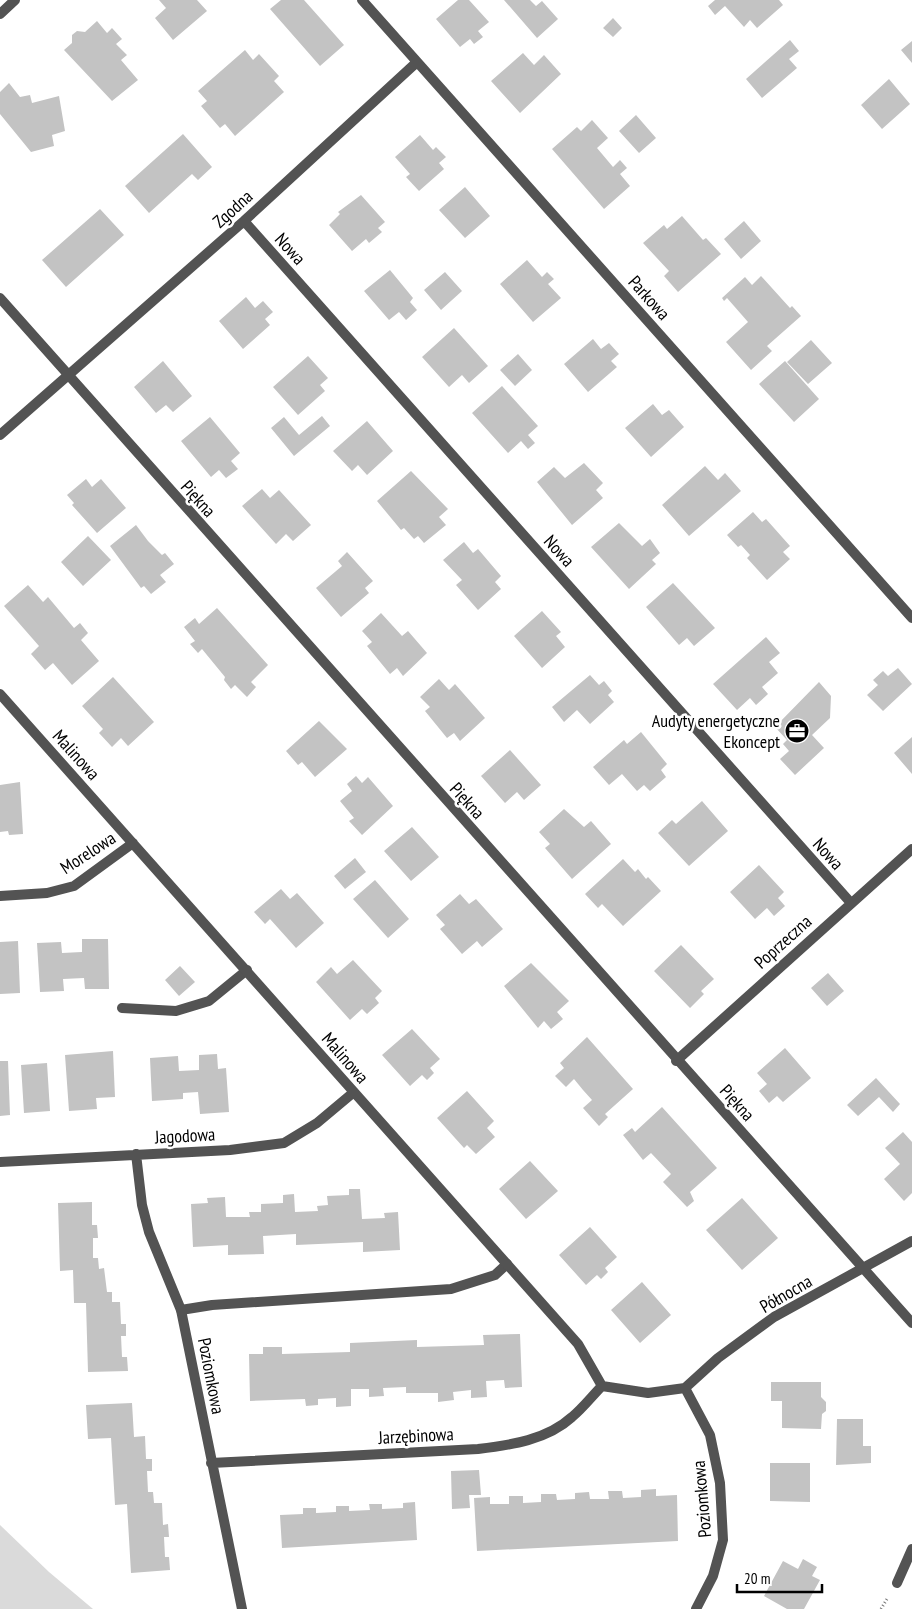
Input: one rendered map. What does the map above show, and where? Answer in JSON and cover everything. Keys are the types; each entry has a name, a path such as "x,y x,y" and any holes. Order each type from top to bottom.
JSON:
{"street":[{"path":"0,14 15,0"},
{"name":"Parkowa","path":"362,0 912,618"},
{"name":"Zgodna","path":"66,375 244,221 417,62"},
{"name":"Nowa","path":"244,221 850,903"},
{"name":"Piękna","path":"0,298 66,375 912,1323"},
{"path":"0,436 66,375"},
{"name":"Malinowa","path":"2,699 247,970 578,1344 602,1386"},
{"name":"Morelowa","path":"0,896 47,893 74,886 133,843"},
{"name":"Poprzeczna","path":"676,1060 912,848"},
{"path":"122,1008 176,1011 209,1001 247,970"},
{"name":"Jagodowa","path":"0,1162 230,1150 284,1143 317,1123 354,1092"},
{"name":"Poziomkowa","path":"136,1154 142,1205 149,1232 181,1310 242,1609"},
{"name":"Północna","path":"685,1388 718,1358 774,1317 912,1241"},
{"path":"181,1310 212,1305 451,1289 495,1275 507,1264"},
{"path":"602,1386 648,1393 685,1388"},
{"name":"Jarzębinowa","path":"211,1463 478,1449 513,1445 542,1435 571,1418 602,1386"},
{"name":"Poziomkowa","path":"685,1388 710,1435 720,1482 724,1540 713,1576 696,1609"},
{"path":"897,1582 912,1549"}],"shaded area":[{"path":"0,1525 49,1572 93,1609 0,1609"}],"building":[{"path":"159,0 197,0 207,11 173,40 155,18 166,8"},
{"path":"281,0 304,0 344,45 320,66 270,9"},
{"path":"458,0 469,0 489,22 478,31 483,37 474,44 470,39 460,47 436,19"},
{"path":"504,0 530,0 536,6 542,1 558,19 537,38"},
{"path":"715,0 779,0 783,5 757,28 750,20 744,27 725,6 715,15 708,6"},
{"path":"613,18 622,28 613,37 603,28"},
{"path":"97,21 107,33 112,28 122,39 116,44 127,55 121,60 138,80 112,101 64,50 72,43 72,35 77,31 85,32"},
{"path":"790,40 799,51 789,59 797,68 762,98 746,79"},
{"path":"912,41 912,63 901,50"},
{"path":"245,50 253,60 259,54 279,76 274,81 284,92 235,136 225,124 220,128 201,106 207,101 198,91"},
{"path":"523,53 534,65 544,55 561,74 520,113 491,81"},
{"path":"889,79 910,104 882,129 861,105"},
{"path":"9,83 20,97 30,95 32,103 59,96 65,131 52,135 54,146 31,152 0,114 0,92"},
{"path":"636,115 656,138 639,153 619,131"},
{"path":"592,120 608,138 597,148 613,167 620,160 627,168 620,174 630,186 604,209 552,149 577,127 581,131"},
{"path":"183,134 212,167 198,180 192,174 149,213 125,186"},
{"path":"420,135 433,150 436,147 446,157 439,163 444,169 419,191 406,177 410,174 395,157"},
{"path":"465,187 490,216 465,238 439,210"},
{"path":"361,195 385,222 378,228 382,232 369,243 366,239 352,251 329,225 340,214 338,212"},
{"path":"100,209 124,235 66,287 42,260"},
{"path":"682,216 703,240 706,238 721,254 678,292 664,276 669,271 643,243 664,225 667,229"},
{"path":"744,221 761,241 741,259 724,239"},
{"path":"527,260 542,277 547,272 554,279 548,284 561,298 533,322 500,284"},
{"path":"390,270 413,298 410,302 417,310 406,320 399,312 389,320 364,291"},
{"path":"445,272 462,291 441,310 424,290"},
{"path":"761,276 790,308 792,306 801,316 767,346 772,351 751,370 726,342 748,322 727,298 724,301 722,298 745,277 752,285"},
{"path":"246,297 255,308 263,301 273,312 265,319 270,325 243,349 219,321"},
{"path":"454,328 488,366 469,383 462,375 449,387 422,357"},
{"path":"593,339 601,349 609,343 619,354 611,361 617,367 588,392 564,364"},
{"path":"811,340 832,363 808,384 787,362"},
{"path":"518,354 532,370 515,386 500,370"},
{"path":"308,356 328,378 320,385 325,391 298,415 273,387"},
{"path":"163,361 192,396 173,412 166,405 156,413 134,387"},
{"path":"785,361 819,399 794,422 759,384"},
{"path":"502,386 538,426 528,435 535,443 528,449 521,441 508,453 472,413"},
{"path":"653,404 662,415 669,410 684,427 651,457 625,428"},
{"path":"322,416 330,426 294,456 271,428 284,417 299,435"},
{"path":"210,417 240,453 231,461 238,469 226,478 219,470 211,477 181,441"},
{"path":"367,421 393,451 367,475 358,465 352,471 333,451"},
{"path":"584,463 603,483 596,490 603,498 572,525 537,482 554,467 565,478"},
{"path":"705,466 718,480 725,473 741,491 689,536 662,505"},
{"path":"411,471 448,509 439,517 446,525 424,543 418,536 414,539 404,528 401,530 377,501"},
{"path":"86,479 92,487 101,479 126,508 97,533 72,505 74,503 67,495"},
{"path":"262,489 270,498 279,490 311,525 293,541 286,534 276,544 242,506"},
{"path":"753,512 762,522 766,519 790,546 783,552 790,559 767,580 747,558 750,555 741,545 738,547 727,535"},
{"path":"619,523 642,546 650,539 660,553 652,560 656,564 629,589 591,547"},
{"path":"136,525 148,541 162,555 165,553 174,564 160,575 166,582 151,594 144,586 141,588 110,546"},
{"path":"88,536 111,560 83,586 61,562"},
{"path":"464,542 473,553 478,549 501,576 495,582 501,589 478,610 456,585 462,580 443,560"},
{"path":"347,552 373,581 365,588 369,593 341,617 316,588 342,566 338,561"},
{"path":"673,583 715,628 694,646 687,638 679,645 646,607"},
{"path":"28,585 43,602 48,597 74,628 80,623 88,633 81,640 99,661 72,685 53,663 45,670 31,654 39,646 4,606"},
{"path":"217,608 268,665 251,682 256,687 247,697 235,685 231,689 224,680 225,677 202,649 198,653 190,644 195,641 184,627 195,618 199,624"},
{"path":"542,611 561,632 556,636 565,647 542,668 514,636"},
{"path":"381,613 402,636 408,631 427,653 403,676 397,668 390,674 367,646 372,642 362,631"},
{"path":"766,637 780,653 769,662 778,673 762,687 768,694 756,705 750,698 737,710 713,684"},
{"path":"898,668 912,684 883,711 867,695 878,685 873,680 883,671 888,676"},
{"path":"590,675 599,685 604,681 612,691 608,695 614,702 590,724 577,710 564,722 552,707"},
{"path":"113,677 154,722 128,746 121,738 112,747 99,733 103,729 82,706"},
{"path":"439,679 449,690 455,684 485,718 460,741 454,733 447,738 425,711 430,707 420,697"},
{"name":"Audyty energetyczne Ekoncept","path":"819,682 831,696 830,718 812,735 824,748 795,775 780,759 789,751 783,744 787,740 775,727"},
{"path":"319,721 347,749 315,777 302,762 298,765 286,751"},
{"path":"641,732 667,764 661,770 666,777 650,791 644,785 637,791 622,774 609,785 593,767 624,740 627,744"},
{"path":"912,737 912,774 894,753"},
{"path":"510,750 541,785 524,800 517,792 505,803 481,776"},
{"path":"356,776 362,783 368,777 393,806 362,835 349,821 354,818 340,801 352,791 347,784"},
{"path":"20,782 23,834 9,835 8,831 0,832 0,785"},
{"path":"702,801 728,831 689,866 658,833 672,820 676,824"},
{"path":"564,809 584,827 591,821 611,844 572,879 545,848 550,844 539,832"},
{"path":"412,827 439,857 411,881 384,851"},
{"path":"355,858 366,872 345,889 334,876"},
{"path":"623,859 635,872 638,869 646,879 648,877 661,891 623,926 602,904 598,908 585,894"},
{"path":"759,865 784,892 778,898 785,906 774,916 767,908 755,919 730,892"},
{"path":"375,880 409,919 388,938 353,899"},
{"path":"281,889 290,899 297,893 324,923 296,948 270,919 265,924 254,912"},
{"path":"460,894 469,904 476,899 503,929 482,947 477,941 462,954 440,929 445,925 436,915"},
{"path":"82,939 108,939 109,989 85,989 84,978 63,979 64,991 40,992 37,943 61,942 62,953 82,952"},
{"path":"18,941 20,993 0,994 0,942"},
{"path":"681,945 714,979 701,991 704,994 690,1008 654,971"},
{"path":"353,960 382,991 375,998 379,1003 367,1014 362,1009 350,1020 316,982 331,967 337,974"},
{"path":"531,963 569,1001 557,1012 563,1019 551,1029 544,1021 538,1028 504,986"},
{"path":"180,966 195,982 179,996 165,980"},
{"path":"828,973 844,991 827,1006 811,988"},
{"path":"412,1029 440,1059 430,1068 434,1073 427,1080 422,1075 410,1086 382,1055"},
{"path":"587,1037 633,1089 605,1114 608,1117 599,1126 583,1108 592,1100 574,1079 566,1087 555,1076 564,1068 560,1063"},
{"path":"785,1048 811,1078 783,1102 777,1096 769,1103 759,1091 767,1084 757,1073"},
{"path":"113,1051 115,1097 96,1098 97,1109 69,1111 65,1055"},
{"path":"217,1054 218,1069 226,1068 229,1112 200,1114 198,1092 183,1093 183,1099 152,1101 150,1058 178,1056 179,1071 199,1070 199,1055"},
{"path":"0,1061 8,1061 10,1115 0,1116"},
{"path":"47,1063 50,1111 24,1113 21,1065"},
{"path":"876,1078 900,1104 893,1112 879,1097 858,1116 847,1105"},
{"path":"467,1091 494,1121 487,1128 495,1137 476,1154 467,1145 464,1148 437,1118"},
{"path":"662,1107 717,1168 690,1192 694,1201 687,1207 663,1182 671,1174 651,1153 643,1160 623,1135 632,1128 635,1132"},
{"path":"903,1132 912,1142 912,1193 904,1201 884,1179 900,1164 885,1148"},
{"path":"530,1161 558,1191 526,1219 499,1189"},
{"path":"349,1189 360,1189 362,1219 385,1218 384,1213 398,1212 400,1250 363,1252 363,1242 296,1245 296,1234 263,1236 264,1254 228,1255 228,1245 193,1247 191,1204 208,1203 207,1198 225,1197 226,1217 250,1217 249,1212 261,1212 261,1204 283,1203 283,1195 294,1194 295,1212 318,1211 317,1206 328,1205 327,1196 349,1195"},
{"path":"742,1198 778,1238 742,1270 706,1230"},
{"path":"92,1202 92,1225 97,1225 98,1238 93,1238 93,1258 98,1258 99,1269 104,1268 107,1292 112,1292 112,1302 120,1302 121,1324 126,1324 126,1336 121,1336 122,1357 127,1357 128,1371 88,1372 86,1303 74,1303 73,1270 60,1271 58,1203"},
{"path":"590,1227 617,1257 605,1268 608,1272 601,1279 597,1275 586,1285 559,1255"},
{"path":"642,1282 671,1315 640,1343 611,1310"},
{"path":"520,1334 522,1387 505,1388 504,1380 486,1381 487,1397 471,1398 471,1390 453,1392 454,1400 438,1402 438,1393 406,1393 406,1387 383,1388 384,1396 369,1397 369,1389 351,1389 351,1406 336,1407 336,1398 318,1399 318,1405 306,1406 305,1399 250,1401 249,1354 263,1354 263,1347 282,1347 282,1354 350,1352 350,1343 417,1340 417,1347 484,1345 483,1335"},
{"path":"771,1382 821,1382 821,1397 826,1402 826,1411 822,1414 821,1429 782,1428 782,1401 771,1401"},
{"path":"132,1403 134,1437 145,1436 146,1459 152,1459 152,1471 147,1471 148,1492 153,1492 154,1503 162,1503 163,1525 168,1524 169,1537 164,1537 165,1557 169,1557 170,1570 131,1573 127,1504 115,1505 111,1438 88,1439 86,1405"},
{"path":"837,1419 863,1419 863,1446 871,1446 871,1463 836,1465"},
{"path":"770,1463 810,1463 810,1502 770,1501"},
{"path":"479,1470 481,1495 469,1495 470,1508 452,1509 451,1471"},
{"path":"656,1489 656,1496 677,1495 678,1541 477,1551 474,1498 490,1497 490,1504 509,1504 509,1496 523,1496 523,1503 541,1502 541,1494 556,1494 557,1500 575,1499 575,1493 589,1492 590,1499 609,1499 608,1491 622,1491 623,1498 641,1497 641,1490"},
{"path":"415,1502 417,1540 282,1548 280,1515 303,1514 303,1508 316,1508 316,1513 336,1512 336,1506 349,1506 349,1511 370,1510 369,1504 382,1504 382,1509 403,1508 403,1503"},
{"path":"803,1559 817,1567 812,1576 820,1580 804,1609 787,1609 764,1596 783,1561 798,1569"}],"place":[{"name":"Audyty energetyczne Ekoncept","path":"797,731"}]}
